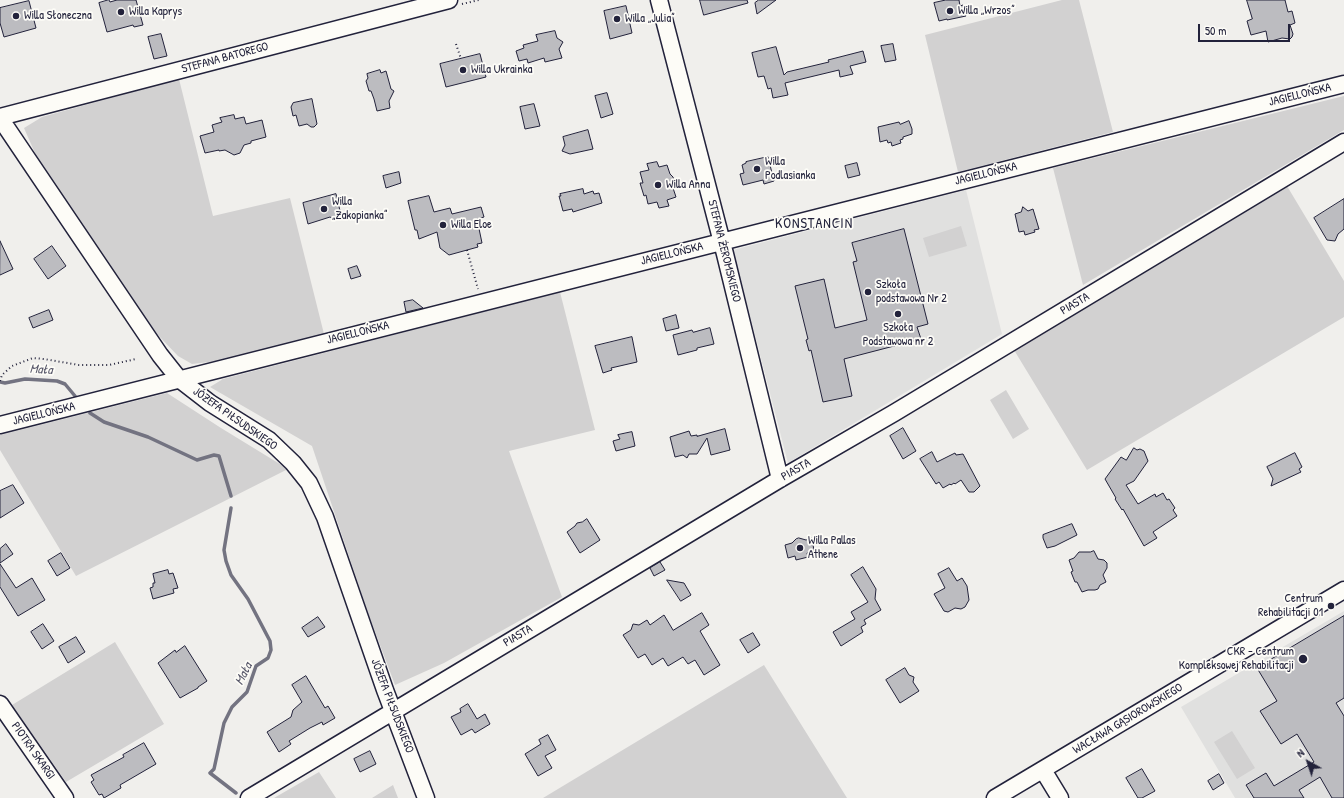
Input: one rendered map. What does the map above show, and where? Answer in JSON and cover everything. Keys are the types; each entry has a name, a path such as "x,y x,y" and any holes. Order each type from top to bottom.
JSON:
{"street":[{"name":"STEFANA BATOREGO","path":"0,117 449,0"},
{"name":"STEFANA ŻEROMSKIEGO","path":"659,0 722,242 780,479"},
{"name":"JAGIELLOŃSKA","path":"0,425 1344,84"},
{"name":"JÓZEFA PIŁSUDSKIEGO","path":"0,117 160,355 179,379 210,403 269,440 293,463 309,483 326,517 393,711 426,798"},
{"name":"PIASTA","path":"249,798 780,479 894,413 1344,142"},
{"name":"WACŁAWA GĄSIOROWSKIEGO","path":"995,798 1344,590"},
{"name":"PIOTRA SKARGI","path":"0,704 65,798"},
{"path":"1043,770 1060,798"}],"path":[{"path":"456,44 461,59"},
{"path":"467,250 479,294"},
{"path":"0,381 2,376 12,366 33,358 79,365 109,365 136,359"}],"shaded area":[{"path":"1062,0 1079,0 1113,132 958,172 925,35"},
{"path":"179,79 213,216 290,198 324,334 217,361 192,364 178,356 156,333 38,160 24,128 42,117"},
{"path":"1344,96 1344,130 1083,285 1053,168"},
{"path":"1287,186 1344,281 1344,317 1087,470 1014,350"},
{"name":"Szkoła podstawowa Nr 2","path":"966,190 1002,334 788,463 733,250"},
{"path":"961,226 967,246 929,257 923,238"},
{"path":"560,292 595,430 509,451 562,597 444,663 395,685 368,613 312,446 210,387 223,379"},
{"path":"1006,390 1029,429 1013,439 990,400"},
{"path":"167,393 288,469 76,576 0,450 0,435"},
{"name":"CKR - Centrum Kompleksowej Rehabilitacji","path":"1344,611 1344,798 1235,798 1181,707"},
{"path":"115,642 164,724 66,782 12,705"},
{"path":"764,665 847,798 543,798"},
{"path":"1232,731 1255,768 1237,779 1214,742"},
{"path":"319,772 336,798 274,798"},
{"path":"393,785 398,798 372,798"}],"building":[{"name":"Willa Kaprys","path":"109,0 110,2 117,0 136,0 143,25 134,27 133,25 107,32 99,3"},
{"path":"700,0 747,0 748,3 704,15"},
{"path":"759,0 776,0 757,14 755,3"},
{"name":"Willa „Wrzos”","path":"946,0 959,0 960,6 963,5 966,16 939,21 934,3"},
{"path":"1247,0 1285,0 1288,12 1292,11 1295,23 1290,25 1293,34 1292,37 1290,39 1282,38 1268,42 1266,31 1251,35 1247,21 1252,19"},
{"name":"Willa Słoneczna","path":"29,1 36,28 4,37 0,23 0,8"},
{"name":"Willa „Julia”","path":"626,6 632,33 610,39 604,11"},
{"path":"555,31 557,38 563,42 559,49 562,58 545,62 544,58 528,63 527,59 519,61 516,51 524,48 523,45 538,41 536,35"},
{"path":"161,34 167,56 154,59 148,37"},
{"path":"893,44 896,60 885,62 881,46"},
{"path":"776,47 784,75 787,72 829,62 828,60 863,51 866,62 850,66 853,74 840,77 839,70 785,83 788,95 773,98 771,88 768,89 764,76 758,77 752,53"},
{"name":"Willa Ukrainka","path":"480,54 486,77 446,87 440,64"},
{"path":"380,70 381,73 386,71 391,89 394,91 389,101 390,108 377,111 374,99 371,91 369,91 366,81 368,78 367,74"},
{"path":"607,93 613,114 601,118 595,96"},
{"path":"312,99 317,124 314,127 307,124 299,126 296,115 293,116 291,107 293,103"},
{"path":"534,104 540,126 525,129 520,107"},
{"path":"234,115 235,119 244,117 246,124 262,120 266,137 251,141 251,143 244,145 240,153 234,155 225,150 205,153 200,136 214,132 212,125 222,122 220,118"},
{"path":"909,121 912,134 903,137 903,139 900,140 901,143 892,146 891,142 888,143 887,140 880,142 878,127 899,122 900,124"},
{"path":"588,130 593,149 570,154 562,151 565,145 563,137"},
{"name":"Willa Podlasianka","path":"768,157 774,181 764,184 763,180 743,185 740,174 744,173 742,165 746,162"},
{"name":"Willa Anna","path":"657,162 659,167 667,165 675,184 673,188 676,197 667,200 669,206 659,208 657,202 648,204 646,195 644,196 640,183 643,183 640,172 649,170 647,164"},
{"path":"857,163 860,175 848,178 845,166"},
{"path":"399,172 401,183 386,188 383,176"},
{"path":"583,189 584,194 593,191 594,194 599,193 602,203 573,212 572,209 563,211 559,196 561,196 560,194"},
{"name":"Willa „Zakopianka”","path":"336,194 341,215 308,224 303,203"},
{"name":"Willa Eloe","path":"429,196 434,212 450,208 452,214 481,207 484,217 477,219 482,243 477,244 478,247 449,255 440,248 437,232 419,239 417,230 415,230 408,201"},
{"path":"1344,199 1344,229 1338,234 1335,241 1327,240 1314,218"},
{"path":"1023,207 1028,211 1033,209 1039,229 1025,235 1024,231 1019,232 1015,214 1021,212"},
{"name":"Szkoła Podstawowa nr 2","path":"904,229 928,324 917,327 921,339 844,359 852,396 823,402 811,350 809,351 806,340 808,339 795,286 824,279 835,328 867,320 853,262 857,261 852,243"},
{"path":"0,241 13,269 0,275"},
{"path":"52,246 66,266 48,279 34,259"},
{"path":"357,266 361,276 351,279 348,269"},
{"path":"413,300 423,308 406,312 404,302"},
{"path":"49,310 53,320 33,328 29,318"},
{"path":"676,315 679,328 666,331 663,319"},
{"path":"710,328 714,344 678,355 673,335 692,330 693,332"},
{"path":"632,337 637,362 611,368 612,370 603,373 595,346"},
{"path":"903,428 916,451 903,459 890,436"},
{"path":"725,429 730,450 711,455 707,438 697,454 689,454 687,458 683,455 675,457 670,437 689,431 691,436 697,436"},
{"path":"632,432 635,446 616,451 613,441 620,439 618,435"},
{"path":"1134,448 1144,451 1148,461 1134,481 1126,485 1138,504 1155,494 1156,497 1163,493 1167,500 1169,499 1175,508 1173,510 1177,516 1153,532 1157,538 1144,546 1123,509 1122,510 1115,499 1116,498 1105,479 1121,457 1126,460"},
{"path":"932,452 937,462 955,453 956,455 963,454 980,486 974,492 969,492 961,480 955,484 950,484 943,488 939,482 936,484 920,459"},
{"path":"1295,453 1302,467 1299,469 1301,472 1271,486 1273,479 1267,467"},
{"path":"13,485 24,503 0,518 0,491"},
{"path":"587,519 600,540 580,553 567,532 577,523"},
{"path":"1072,524 1077,535 1055,546 1047,548 1043,535"},
{"name":"Willa Pallas Athene","path":"799,538 806,540 812,538 814,551 807,553 808,557 796,560 795,556 788,558 785,545 792,543"},
{"path":"6,544 13,554 0,563 0,549"},
{"path":"1094,551 1098,559 1104,560 1107,563 1107,568 1103,575 1106,582 1100,585 1098,589 1082,592 1077,582 1075,582 1071,572 1073,571 1069,560 1074,558 1079,552"},
{"path":"61,553 70,568 57,576 48,561"},
{"path":"660,562 665,570 654,576 650,568"},
{"path":"0,564 16,588 32,578 45,600 18,616 0,587"},
{"path":"863,567 876,589 875,599 881,610 864,620 866,624 861,627 863,632 841,646 833,632 855,619 851,612 868,602 851,575"},
{"path":"949,568 957,581 962,578 967,586 969,600 965,607 961,609 955,608 948,612 944,611 934,594 945,588 938,574"},
{"path":"168,570 169,574 173,573 178,588 173,589 174,593 153,599 150,588 153,587 153,583 155,583 153,574"},
{"path":"667,580 684,583 691,595 681,601"},
{"path":"702,613 709,625 700,631 720,665 704,675 695,660 688,664 683,657 668,666 663,658 652,665 645,654 638,658 623,635 631,630 633,624 639,625 647,620 650,625 664,615 673,630"},
{"path":"1344,616 1344,698 1336,703 1344,716 1344,798 1332,798 1320,777 1299,790 1304,798 1254,798 1246,785 1266,773 1274,786 1314,762 1297,734 1281,744 1260,711 1277,701 1257,668"},
{"path":"318,617 325,627 308,637 302,628"},
{"path":"43,624 54,641 42,649 31,632"},
{"path":"753,633 760,645 748,653 740,640"},
{"path":"76,637 85,652 68,663 59,647"},
{"path":"185,646 207,681 180,698 158,663 175,650 176,652"},
{"path":"905,668 909,675 914,677 913,682 919,691 900,703 886,680"},
{"path":"306,676 325,708 328,706 335,718 323,725 322,722 310,728 289,741 291,744 279,752 267,732 291,717 293,710 302,702 292,685"},
{"path":"468,704 477,719 485,714 490,724 475,733 472,729 461,735 451,717 461,712 460,709"},
{"path":"548,735 556,750 545,756 552,768 538,776 525,754 541,744 539,740"},
{"path":"144,743 156,764 120,785 121,788 104,798 102,794 99,795 91,782 94,780 91,775 124,757 123,755"},
{"path":"370,751 376,764 360,772 354,759"},
{"path":"1142,769 1155,791 1142,798 1138,798 1126,778"},
{"path":"1219,774 1224,783 1213,790 1208,781"}],"waterway":[{"name":"Mała","path":"0,382 5,383 25,379 57,381 65,384 75,396"},
{"name":"Mała","path":"90,413 104,422 148,437 197,460 214,455 219,456 231,496"},
{"name":"Mała","path":"231,508 224,550 226,561 231,575 248,599 270,641 271,650 268,658 256,666 247,692 232,707 224,723 214,769 210,773 236,793"}],"place":[{"name":"Willa „Wrzos”","path":"950,11"},
{"name":"Willa Kaprys","path":"121,12"},
{"name":"Willa Słoneczna","path":"16,16"},
{"name":"Willa „Julia”","path":"617,19"},
{"name":"Willa Ukrainka","path":"463,70"},
{"name":"Willa Podlasianka","path":"757,169"},
{"name":"Willa Anna","path":"658,185"},
{"name":"Willa „Zakopianka”","path":"324,209"},
{"name":"Willa Eloe","path":"443,225"},
{"name":"Szkoła podstawowa Nr 2","path":"868,292"},
{"name":"Szkoła Podstawowa nr 2","path":"898,314"},
{"name":"Willa Pallas Athene","path":"800,548"},
{"name":"Centrum Rehabilitacji 01","path":"1331,606"},
{"name":"CKR - Centrum Kompleksowej Rehabilitacji","path":"1303,659"}],"district":[{"name":"KONSTANCIN","path":"814,224"}]}
